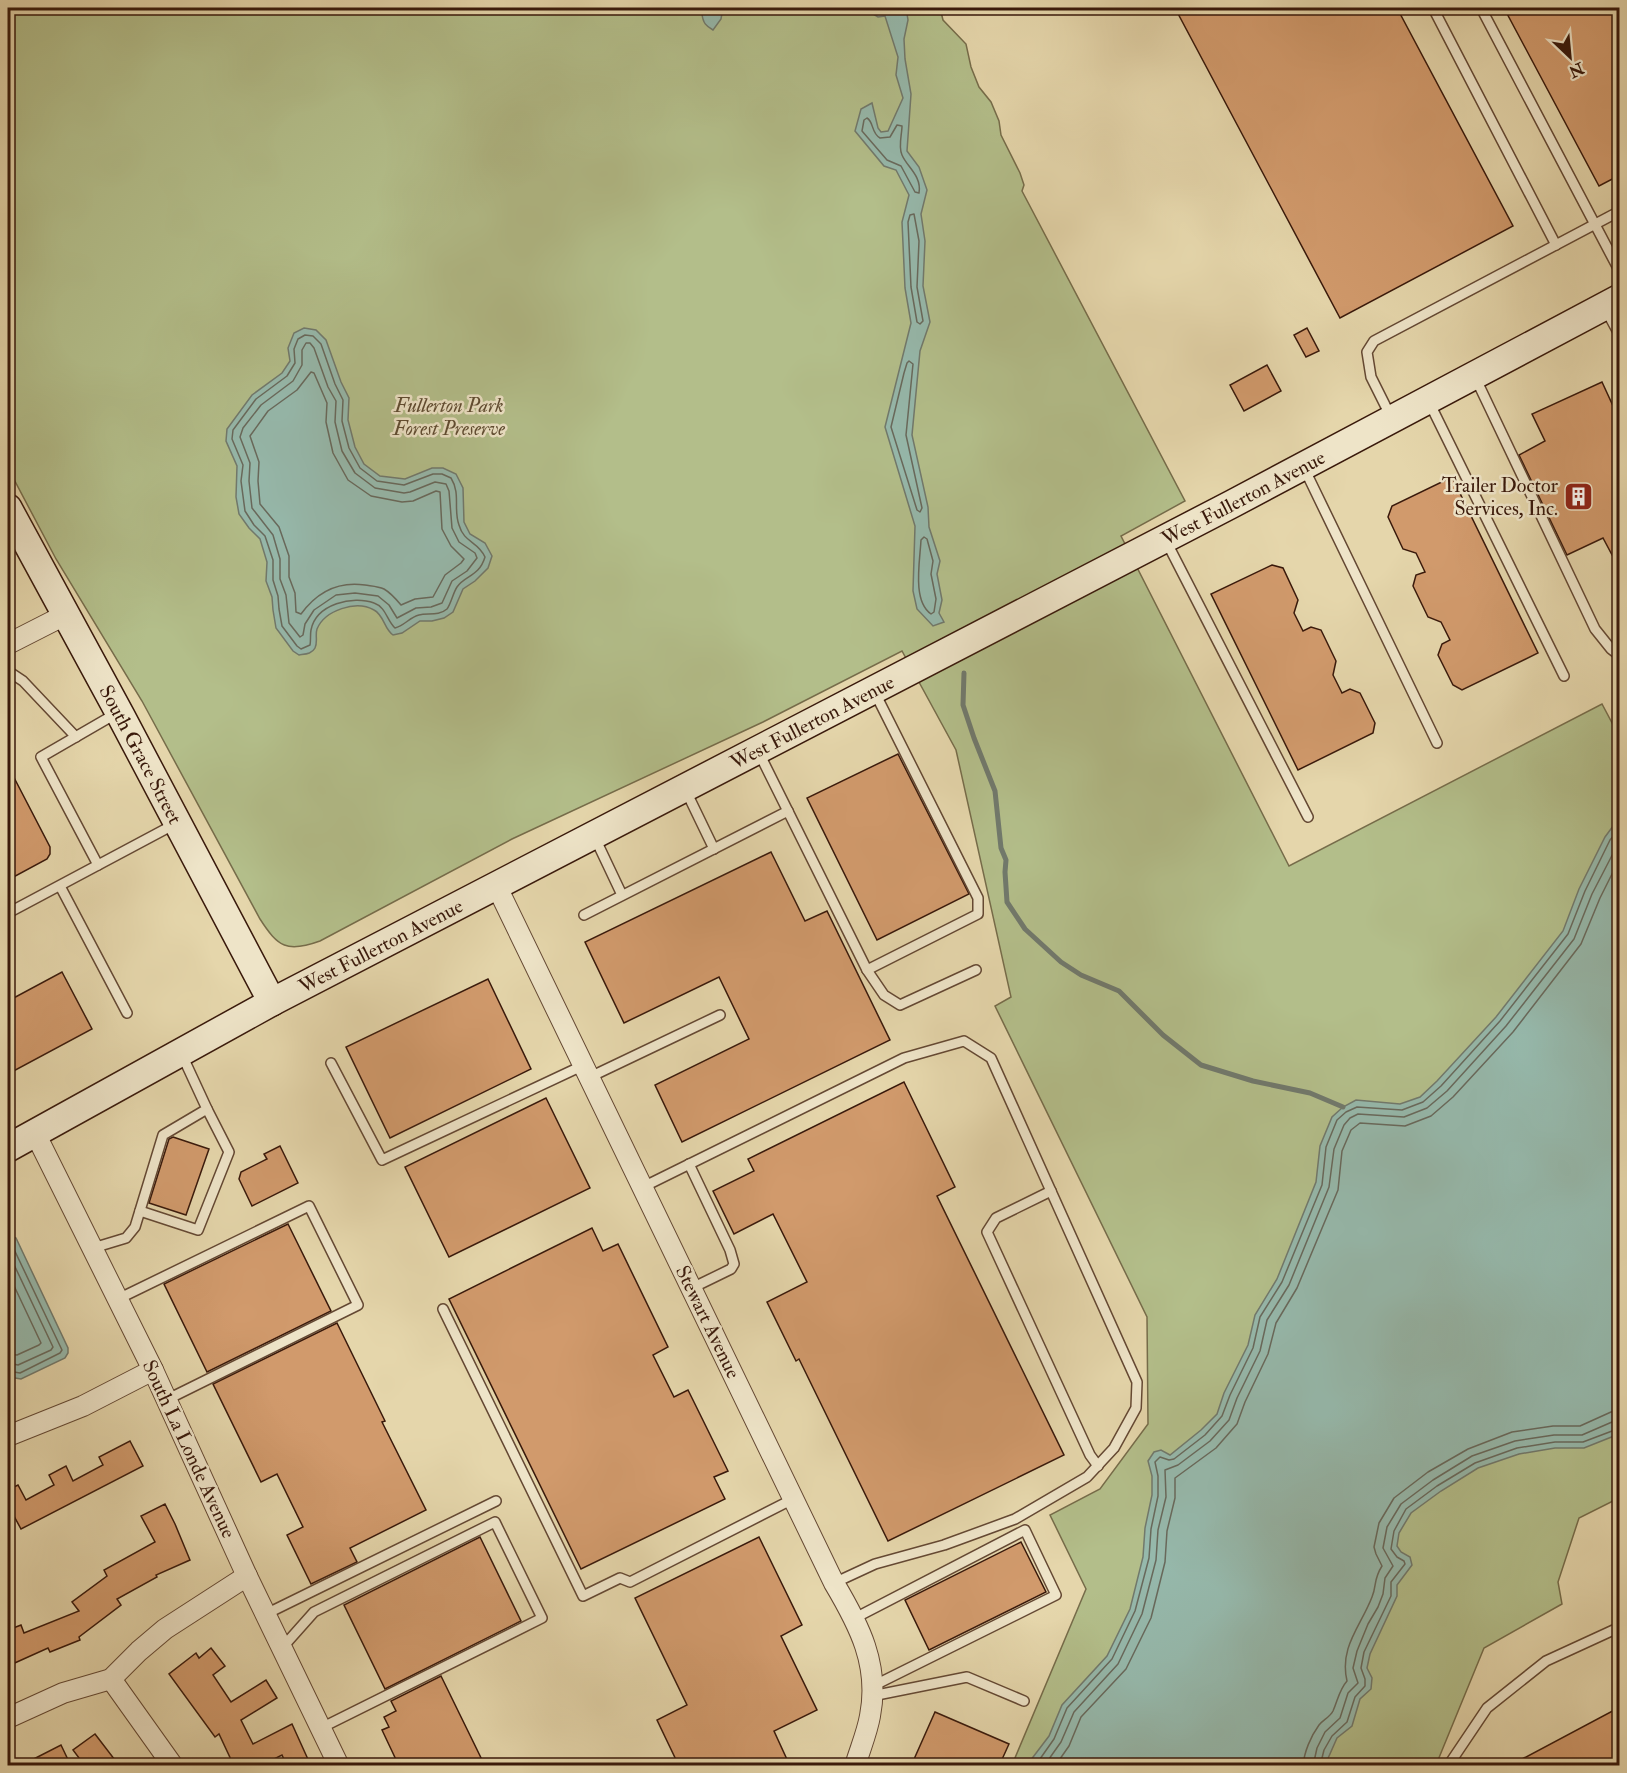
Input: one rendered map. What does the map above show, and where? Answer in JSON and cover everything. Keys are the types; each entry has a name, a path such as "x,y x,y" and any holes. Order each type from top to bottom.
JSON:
{"street":[{"name":"West Fullerton Avenue","path":"8,1148 272,1002 1165,539 1612,302"},
{"name":"South Grace Street","path":"8,508 272,1002"},
{"path":"8,644 65,615"},
{"name":"Stewart Avenue","path":"497,887 834,1583 855,1618 867,1648 872,1691 870,1717 855,1766"},
{"name":"South La Londe Avenue","path":"35,1133 153,1370 247,1576 339,1766"},
{"path":"8,1436 82,1406 153,1370"},
{"path":"8,1718 63,1693 111,1679 165,1629 247,1576"},
{"path":"111,1679 173,1766"}],"lane":[{"path":"1433,8 1556,245"},
{"path":"1481,8 1620,272"},
{"path":"1392,419 1371,376 1367,352 1374,341 1620,211"},
{"path":"1612,302 1620,336"},
{"path":"1474,375 1595,629 1611,649 1620,656"},
{"path":"1428,400 1564,676"},
{"path":"1303,466 1437,743"},
{"path":"1165,539 1308,817"},
{"path":"8,671 23,681 76,736"},
{"path":"867,970 978,914 978,898 873,689"},
{"path":"98,865 41,757 118,712"},
{"path":"758,751 867,970 884,995 900,1005 976,970"},
{"path":"685,789 714,849"},
{"path":"584,915 788,812"},
{"path":"8,913 177,823"},
{"path":"594,836 622,895"},
{"path":"60,886 126,1013"},
{"path":"331,1063 382,1160 720,1015"},
{"path":"643,1187 904,1058 964,1041 991,1058 1137,1382 1136,1408 1114,1448 1087,1478 1015,1519 944,1545 874,1564 834,1583"},
{"path":"140,1211 198,1230 229,1152 181,1052"},
{"path":"93,1248 126,1238 135,1227 163,1135 207,1109"},
{"path":"689,1164 730,1250 734,1264 731,1269 692,1288"},
{"path":"1051,1191 996,1218 987,1232 1090,1455 1098,1466"},
{"path":"118,1299 309,1206 358,1305 166,1400"},
{"path":"443,1309 583,1596 620,1578 630,1582 793,1498"},
{"path":"266,1614 496,1501"},
{"path":"282,1648 314,1612 495,1522 542,1618 321,1728"},
{"path":"855,1618 1024,1530 1056,1595 872,1691"},
{"path":"1448,1766 1487,1708 1546,1661 1620,1627"},
{"path":"872,1691 967,1677 1024,1701"}],"green space":[{"name":"Fullerton Park Forest Preserve","path":"8,8 947,8 941,12 943,20 966,44 971,67 979,87 991,102 999,121 1001,135 1020,173 1024,185 1022,191 1185,501 1121,536 1289,866 1602,704 1620,738 1619,1498 1579,1518 1558,1582 1562,1604 1484,1648 1436,1765 1012,1765 1086,1589 1050,1515 1100,1489 1148,1424 1147,1317 995,1006 1011,997 956,750 902,651 763,722 512,839 320,941 291,947 272,936 260,919 142,701 56,559 8,468"}],"water":[{"path":"709,8 723,8 721,19 713,30 705,24 702,17 702,14"},
{"path":"876,8 906,8 908,20 904,39 905,59 911,94 907,151 919,167 927,190 921,214 925,241 923,286 930,322 920,351 912,435 928,507 929,527 940,561 937,574 942,600 939,613 944,622 933,626 917,609 913,591 915,526 885,427 911,323 905,288 902,222 909,195 896,170 884,166 855,131 861,109 872,103 878,128 881,132 888,131 903,98 896,75 898,57 885,16 878,17 873,14"},
{"path":"304,328 316,330 326,340 349,398 348,420 355,447 364,464 380,476 405,479 432,468 443,468 456,474 463,488 464,522 470,534 485,543 492,556 488,568 463,589 453,612 444,618 420,621 402,633 393,635 374,610 359,606 342,609 321,622 317,629 314,650 299,655 293,651 276,628 272,597 266,581 267,562 260,539 239,514 236,497 237,466 226,441 227,429 252,395 282,373 290,361 288,348 294,333"},
{"path":"1619,818 1619,1432 1584,1448 1555,1448 1519,1454 1478,1468 1411,1513 1399,1533 1397,1546 1401,1552 1410,1557 1412,1565 1397,1585 1397,1596 1370,1654 1367,1668 1372,1678 1371,1689 1360,1699 1352,1726 1337,1738 1327,1765 1027,1765 1049,1736 1062,1705 1107,1656 1130,1609 1143,1557 1145,1528 1152,1495 1152,1476 1148,1461 1154,1452 1161,1450 1170,1455 1217,1414 1224,1393 1248,1345 1255,1315 1277,1279 1316,1182 1320,1146 1332,1117 1343,1107 1356,1100 1400,1104 1420,1097 1437,1081 1496,1017 1563,931 1579,889 1605,837"},
{"path":"8,1235 16,1238 68,1348 65,1358 21,1379 9,1377 8,1374"}],"building":[{"path":"1175,8 1397,8 1513,226 1340,318"},
{"path":"1504,8 1620,8 1620,175 1599,186"},
{"path":"1307,328 1319,351 1306,357 1294,335"},
{"path":"1267,365 1281,391 1244,411 1230,385"},
{"name":"Trailer Doctor Services, Inc.","path":"1602,382 1614,408 1620,406 1620,570 1603,538 1567,555 1519,455 1545,441 1532,414"},
{"path":"1452,477 1538,653 1462,690 1453,685 1438,655 1442,644 1450,640 1441,622 1428,617 1413,586 1416,575 1425,572 1416,553 1403,549 1388,517 1392,506"},
{"path":"1272,565 1283,568 1298,600 1294,613 1303,631 1311,627 1321,630 1336,661 1333,675 1342,693 1350,689 1360,693 1375,723 1373,733 1298,770 1211,594"},
{"path":"898,754 969,894 877,940 807,798"},
{"path":"8,766 50,847 50,854 47,859 8,880"},
{"path":"771,852 805,921 827,911 890,1040 682,1142 655,1085 749,1039 719,977 624,1023 585,942"},
{"path":"62,972 92,1029 8,1074 8,1001"},
{"path":"488,979 531,1069 390,1138 346,1047"},
{"path":"904,1082 955,1187 937,1196 1064,1455 888,1541 799,1359 796,1361 767,1302 807,1282 773,1214 734,1234 713,1191 754,1171 748,1159"},
{"path":"546,1098 590,1188 449,1257 405,1167"},
{"path":"173,1137 209,1149 186,1215 149,1203 169,1139"},
{"path":"280,1146 298,1183 252,1206 239,1179 241,1172 267,1159 264,1154"},
{"path":"288,1224 331,1311 207,1372 164,1284"},
{"path":"592,1228 603,1251 618,1244 668,1347 653,1355 674,1397 688,1390 728,1471 714,1477 725,1499 581,1569 449,1299"},
{"path":"337,1323 385,1421 382,1422 426,1510 350,1548 357,1562 311,1584 287,1535 303,1527 277,1474 261,1482 213,1384"},
{"path":"130,1441 143,1466 21,1529 8,1505 8,1490 18,1485 26,1500 54,1485 49,1475 66,1466 73,1481 103,1465 99,1457"},
{"path":"165,1504 190,1560 156,1575 157,1577 117,1599 121,1605 79,1637 80,1640 50,1652 48,1648 8,1666 8,1630 21,1625 24,1633 79,1611 72,1602 107,1576 104,1570 155,1542 141,1516"},
{"path":"480,1537 521,1621 385,1689 344,1605"},
{"path":"759,1537 802,1625 781,1636 817,1710 774,1731 790,1766 679,1766 657,1720 687,1705 635,1598"},
{"path":"1021,1542 1046,1592 929,1650 905,1600"},
{"path":"211,1648 225,1666 213,1675 231,1702 266,1680 277,1698 241,1720 253,1744 292,1724 311,1766 287,1766 282,1755 260,1766 234,1766 219,1734 215,1737 169,1674 196,1653 199,1658"},
{"path":"441,1676 485,1766 399,1766 382,1730 389,1727 384,1717 396,1711 391,1701"},
{"path":"1620,1707 1620,1766 1509,1766"},
{"path":"935,1712 1009,1744 999,1766 911,1766"},
{"path":"95,1734 115,1760 106,1766 85,1766 73,1750"},
{"path":"61,1745 71,1766 20,1766"}],"waterway":[{"path":"964,673 963,705 995,791 1001,848 1006,860 1007,902 1025,929 1061,962 1081,975 1119,991 1163,1035 1201,1065 1253,1081 1310,1093 1343,1107"}],"place":[{"name":"Trailer Doctor Services, Inc.","path":"1579,497"}]}
